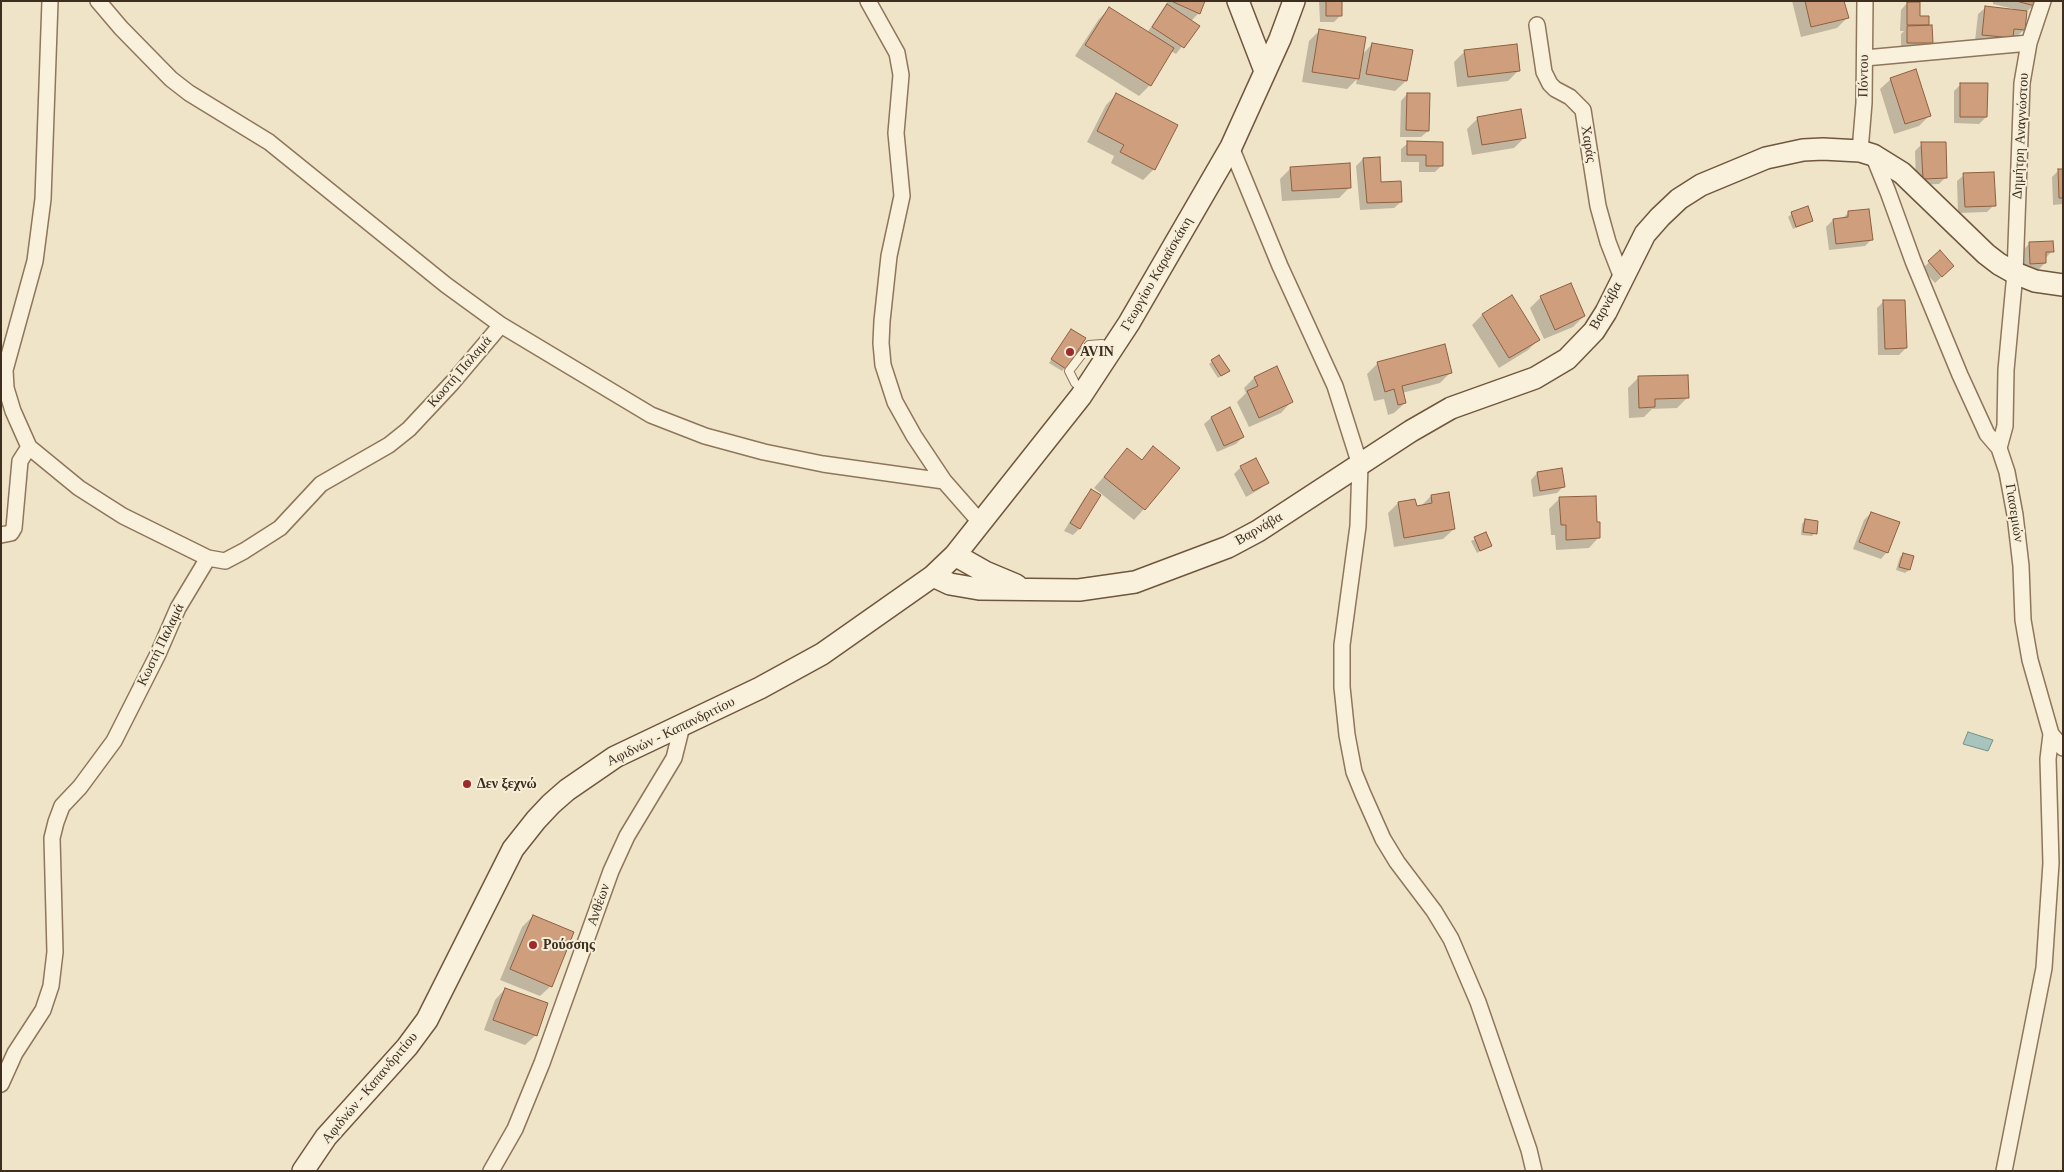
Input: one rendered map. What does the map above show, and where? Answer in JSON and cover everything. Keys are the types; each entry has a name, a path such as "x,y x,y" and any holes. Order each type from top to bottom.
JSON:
{"main road":[{"path":"1238,1 1265,71"},
{"name":"Γεωργίου Καραϊσκάκη","path":"980,522 1081,396 1129,323 1231,147 1280,39 1294,1"},
{"name":"Βαρνάβα","path":"933,576 963,588 979,590 1079,590 1135,582 1158,575 1228,547 1258,531 1411,431 1450,408 1535,378 1567,359 1594,330 1606,312 1645,234 1680,199 1701,185 1766,158 1822,149 1866,153 1902,173 1986,254 2015,273 2051,285 2063,286"},
{"name":"Αφιδνών - Καπανδριτίου","path":"303,1171 326,1137 408,1047 426,1020 513,850 530,827 567,790 615,757 760,688 822,654 933,576 955,555 980,522"},
{"name":"Βαρνάβα","path":"955,555 986,572 1031,590"}],"street":[{"path":"50,1 42,208 31,278 5,370 6,388 13,411 29,447 79,488 123,516 208,558"},
{"path":"98,1 120,28 171,79 189,93 269,142 446,285 501,325 651,415 705,436 764,452 823,464 944,481"},
{"path":"868,1 897,53 901,75 896,133 902,196 889,256 881,343 883,365 895,402 914,436 944,481 980,522"},
{"name":"Πόντου","path":"1865,1 1866,153"},
{"name":"Δημήτρη Αναγνώστου","path":"2015,273 2022,83 2028,43 2043,1"},
{"name":"Χαράς","path":"1537,25 1544,72 1550,84 1570,97 1583,110 1598,206 1608,242 1622,278"},
{"path":"1865,58 2028,43"},
{"path":"1231,147 1280,266 1335,386 1360,465 1359,519 1342,645 1342,687 1347,735 1354,772 1383,839 1397,862 1434,911 1451,939 1478,1002 1529,1150 1534,1171"},
{"path":"1866,153 1888,192 1913,261 1960,375 1987,434 1999,448"},
{"path":"1999,448 2005,426 2006,370 2015,273"},
{"name":"Κωστή Παλαμά","path":"1,1084 15,1053 42,1010 51,986 55,952 52,838 62,806 80,787 114,741 158,654 178,608 208,558 225,561 244,551 280,528 321,484 389,445 408,429 446,390 501,325"},
{"path":"1,535 11,533 14,528 20,461 29,447"},
{"name":"Γιασεμιών","path":"1999,448 2007,472 2016,515 2021,566 2023,620 2030,660 2051,734 2063,748"},
{"name":"Ανθέων","path":"491,1171 515,1129 542,1063 611,871 627,836 674,758 682,726"},
{"path":"2004,1171 2044,968 2051,863 2048,758 2051,734"}],"lane":[{"path":"1075,383 1069,371 1089,345 1102,344"}],"water":[{"path":"1968,732 1993,740 1988,751 1963,744"}],"building":[{"path":"1171,1 1205,1 1200,14"},
{"path":"1326,1 1342,1 1342,16 1326,16"},
{"path":"1805,1 1844,1 1849,18 1811,27"},
{"path":"2016,1 2036,1 2035,6"},
{"path":"1907,2 1920,2 1920,16 1929,16 1929,25 1907,25"},
{"path":"1167,4 1200,26 1184,48 1152,27"},
{"path":"1985,6 2027,11 2025,30 2014,29 2013,38 1982,35"},
{"path":"1109,7 1174,48 1151,86 1085,45"},
{"path":"1932,25 1933,43 1907,43 1907,26"},
{"path":"1319,29 1366,37 1359,79 1312,72"},
{"path":"1372,43 1413,50 1407,81 1366,74"},
{"path":"1517,44 1520,71 1468,77 1464,50"},
{"path":"1916,69 1931,116 1905,124 1890,78"},
{"path":"1960,83 1988,83 1987,117 1960,117"},
{"path":"1116,93 1178,125 1155,170 1120,152 1124,145 1097,131"},
{"path":"1407,93 1430,93 1429,131 1406,130"},
{"path":"1521,109 1526,138 1482,145 1477,117"},
{"path":"1407,141 1443,142 1443,166 1426,166 1426,155 1407,155"},
{"path":"1921,142 1946,142 1947,178 1923,179"},
{"path":"1380,157 1381,182 1401,181 1402,202 1367,203 1363,158"},
{"path":"1350,163 1351,188 1292,191 1290,167"},
{"path":"2058,169 2063,169 2063,198 2059,198"},
{"path":"1994,172 1996,206 1965,207 1963,173"},
{"path":"1808,206 1813,221 1796,227 1791,212"},
{"path":"1869,209 1873,240 1836,244 1833,219 1848,217 1848,211"},
{"path":"2053,241 2054,252 2046,252 2046,263 2030,264 2029,242"},
{"path":"1940,250 1954,266 1942,277 1928,261"},
{"path":"1571,283 1585,316 1555,330 1540,296"},
{"path":"1512,295 1540,340 1509,358 1482,314"},
{"path":"1883,300 1905,300 1907,348 1885,349"},
{"path":"1071,329 1086,338 1066,369 1051,359"},
{"path":"1445,344 1452,373 1402,386 1406,403 1398,405 1394,389 1385,392 1377,362"},
{"path":"1219,355 1230,371 1221,376 1211,360"},
{"path":"1277,366 1293,402 1259,418 1247,391 1258,386 1254,377"},
{"path":"1688,375 1689,398 1655,399 1655,407 1639,408 1638,376"},
{"path":"1230,407 1244,437 1224,446 1211,417"},
{"path":"1153,446 1180,468 1145,510 1104,477 1127,448 1142,460"},
{"path":"1256,458 1269,483 1253,491 1240,466"},
{"path":"1562,468 1565,487 1540,491 1537,472"},
{"path":"1091,489 1101,495 1080,529 1070,523"},
{"path":"1449,492 1455,529 1404,538 1398,502 1415,499 1417,506 1432,503 1431,495"},
{"path":"1596,496 1597,522 1600,522 1600,538 1566,540 1566,525 1561,525 1559,497"},
{"path":"1871,512 1900,522 1888,553 1859,542"},
{"path":"1805,519 1818,521 1817,534 1803,532"},
{"path":"1486,532 1492,546 1480,551 1474,537"},
{"path":"1903,553 1914,556 1910,570 1899,567"},
{"path":"533,915 574,932 552,987 510,969"},
{"path":"505,988 548,1003 537,1036 493,1020"}],"place":[{"name":"AVIN","path":"1070,352"},
{"name":"Δεν ξεχνώ","path":"467,784"},
{"name":"Ρούσσης","path":"533,945"}]}
